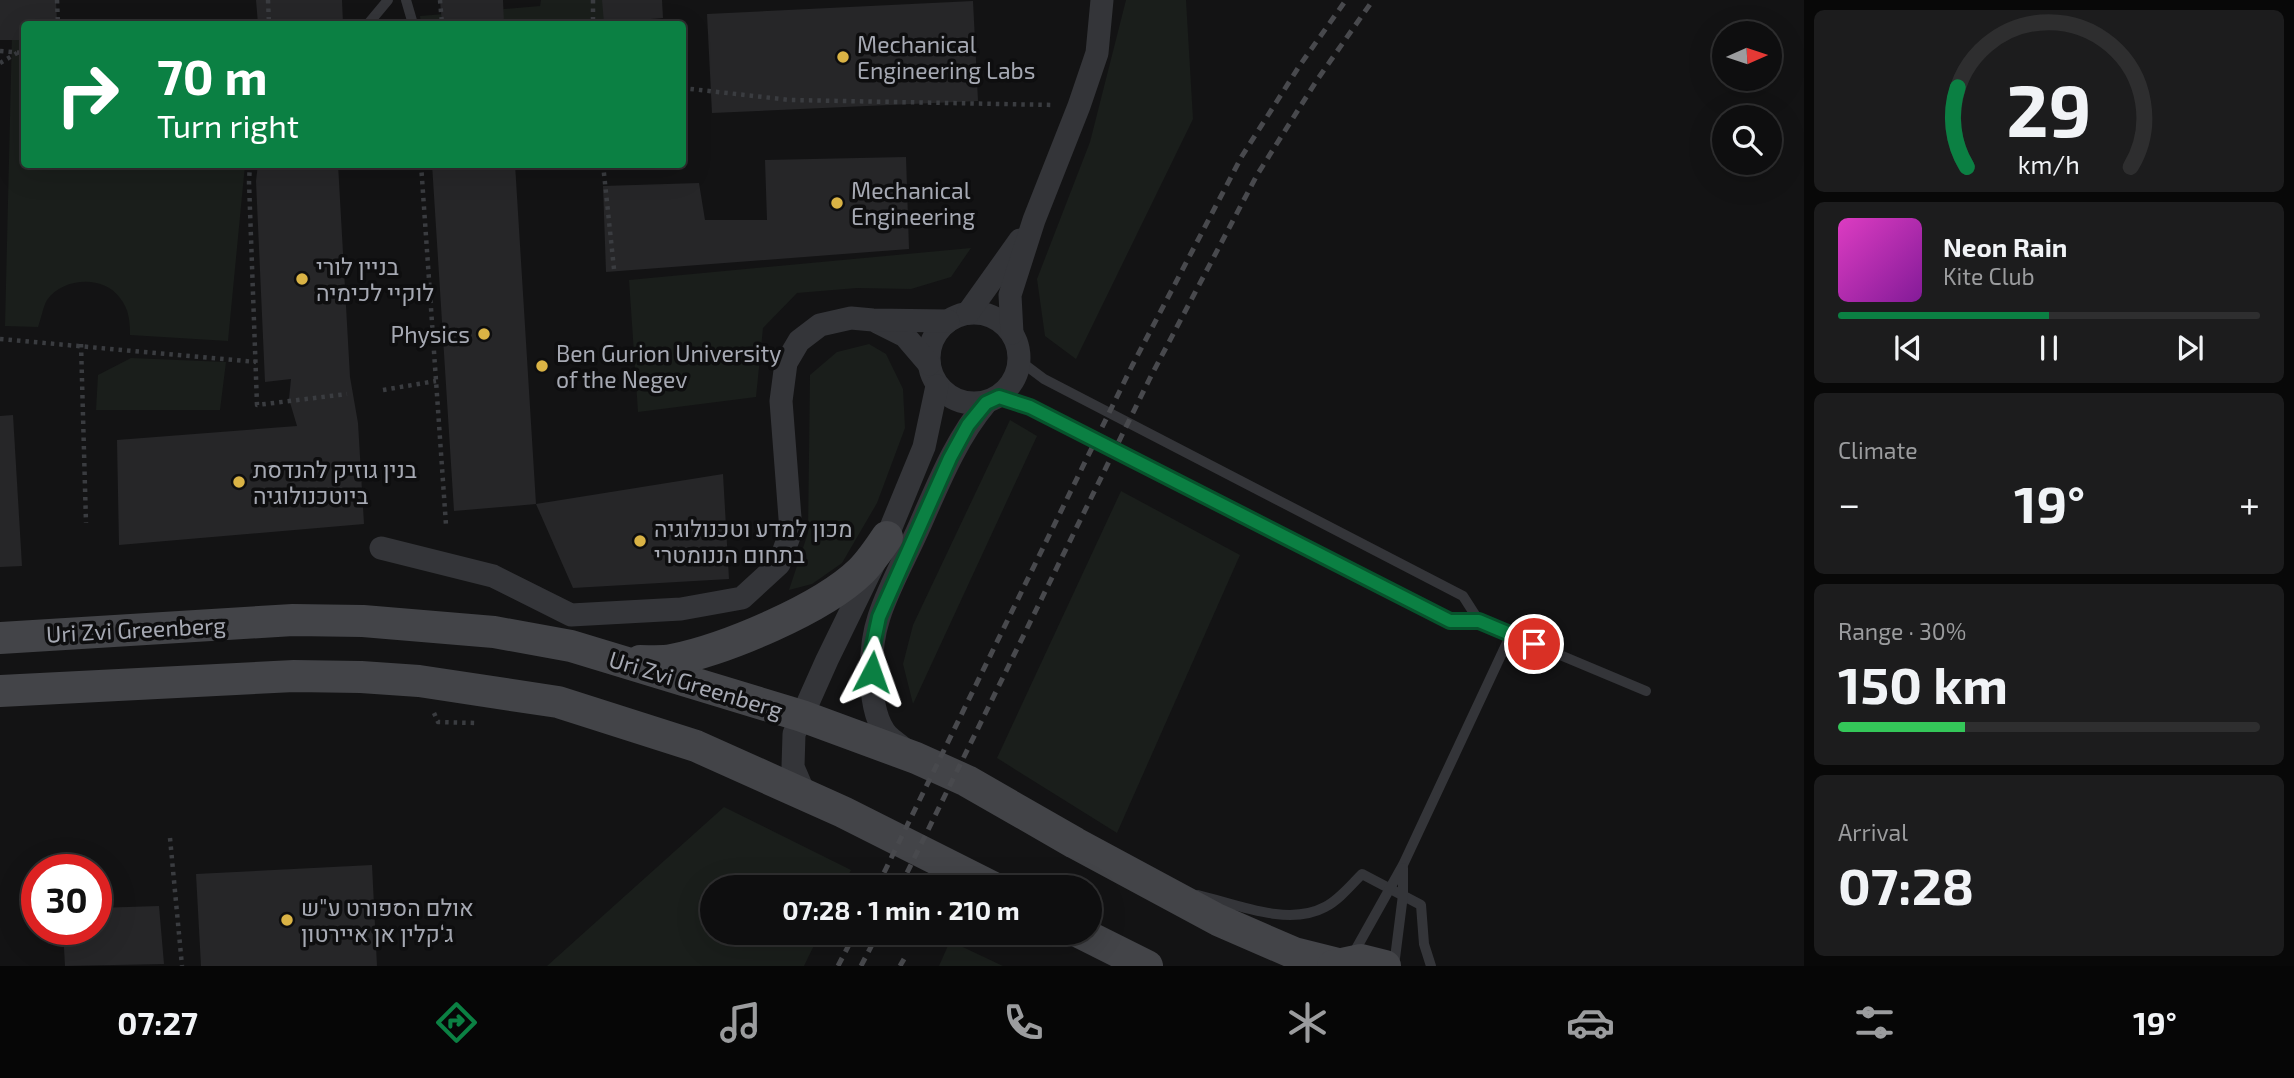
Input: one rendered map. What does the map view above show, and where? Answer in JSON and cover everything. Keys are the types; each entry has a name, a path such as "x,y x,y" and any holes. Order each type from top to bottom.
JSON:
{"main road":[{"path":"618,660 669,661 725,643 805,610 860,572 887,537"},
{"name":"Uri Zvi Greenberg","path":"0,638 293,620 363,621 494,632 571,646 802,716 916,758 967,781 1148,883 1261,940 1294,953 1340,964 1361,960 1384,966"},
{"path":"0,691 294,676 419,681 558,702 696,746 806,795 968,875"},
{"path":"1102,944 1147,966"}],"street":[{"path":"1012,333 1010,295 1034,220 1097,53 1102,0"},
{"path":"806,795 794,773 794,734 887,537 924,447 933,375 932,340 939,329 958,316 1034,220"},
{"path":"381,548 493,576 571,615 681,609 742,598 779,564 791,531 780,401 786,363 799,341 820,325 851,317 873,320 981,313 993,317 1004,323 1018,346 1020,361 1017,375 1010,387 992,400 968,425 950,458 879,617 872,650 872,694 878,715 887,735 916,758"},
{"path":"873,320 905,336 947,395 972,404 992,400"}],"lane":[{"path":"370,21 388,0"},
{"path":"406,0 412,21"},
{"path":"1020,361 1044,379 1463,596 1479,621"},
{"path":"992,400 1030,407 1450,621 1479,621 1646,691"},
{"path":"1340,964 1404,865 1511,634"},
{"path":"1394,966 1404,865"},
{"path":"1148,883 1273,914 1306,915 1327,906 1362,874 1420,905 1424,944 1432,966"}],"path":[{"path":"57,0 58,21"},
{"path":"268,0 269,21"},
{"path":"440,0 442,21"},
{"path":"593,0 593,21"},
{"path":"0,51 21,53"},
{"path":"0,63 17,53"},
{"path":"686,88 790,100 1079,106"},
{"path":"250,168 257,405 347,394"},
{"path":"421,168 446,525"},
{"path":"603,168 614,269"},
{"path":"0,338 256,362"},
{"path":"80,344 86,523"},
{"path":"383,390 436,381"},
{"path":"170,838 182,966"}],"shaded area":[{"path":"541,0 617,0 619,21 421,21 420,16 540,6"},
{"path":"1126,0 1186,0 1193,119 1076,359 1045,336 1037,279 1090,142"},
{"path":"12,34 21,36 21,168 245,168 228,341 130,335 128,315 123,302 113,291 94,282 73,283 54,292 47,300 38,327 5,326"},
{"path":"971,248 951,277 911,289 857,288 797,293 763,328 756,397 638,412 629,280"},
{"path":"869,344 886,354 903,389 905,428 877,503 842,563 812,584 789,590 808,533 810,375 837,352"},
{"path":"131,358 226,362 220,410 96,410 98,375"},
{"path":"1010,420 1037,436 913,704 903,664 913,625"},
{"path":"1121,491 1240,555 1117,833 997,758"},
{"path":"724,807 851,870 848,875 700,875 700,945 814,945 804,966 547,966"},
{"path":"948,945 958,945 1003,966 939,966"}],"building":[{"path":"0,0 56,0 57,21 21,21 21,40 0,40"},
{"path":"256,0 342,0 343,21 258,21"},
{"path":"440,0 503,0 504,21 442,21"},
{"path":"602,0 662,0 663,18 604,21"},
{"name":"Mechanical Engineering Labs","path":"973,1 978,101 712,113 707,14"},
{"name":"Mechanical Engineering","path":"906,157 909,249 606,272 603,186 699,183 705,220 767,220 765,160"},
{"path":"258,168 338,168 350,377 358,423 364,524 119,545 117,440 297,426 289,399 291,379 265,382"},
{"name":"Physics","path":"432,168 515,168 536,504 454,511"},
{"path":"13,415 22,566 0,567 0,416"},
{"name":"מכון למדע וטכנולוגיה בתחום הננומטרי","path":"723,474 729,579 573,588 536,504"},
{"name":"אולם הספורט ע\"ש ג‘קלין אן איירטון","path":"372,865 377,966 201,966 196,874"},
{"path":"159,906 164,964 65,966 64,945 112,945 112,907"}],"railway":[{"path":"883,875 1132,366 1242,156 1300,65 1346,0"},
{"path":"906,875 1150,378 1257,175 1317,80 1373,0"},
{"path":"838,966 849,945"},
{"path":"861,966 872,945"},
{"path":"900,966 904,959"}],"place":[{"name":"Mechanical Engineering Labs","path":"843,57"},
{"name":"Mechanical Engineering","path":"837,203"},
{"name":"בניין לורי לוקיי לכימיה","path":"302,279"},
{"name":"Physics","path":"484,334"},
{"name":"Ben Gurion University of the Negev","path":"542,366"},
{"name":"בנין גוזיק להנדסת ביוטכנולוגיה","path":"239,482"},
{"name":"מכון למדע וטכנולוגיה בתחום הננומטרי","path":"640,541"},
{"name":"אולם הספורט ע\"ש ג‘קלין אן איירטון","path":"287,920"}],"route":[{"path":"872,672 872,650 879,617 950,458 968,425 986,403 999,397 1030,407 1450,621 1479,621 1534,644"}]}
